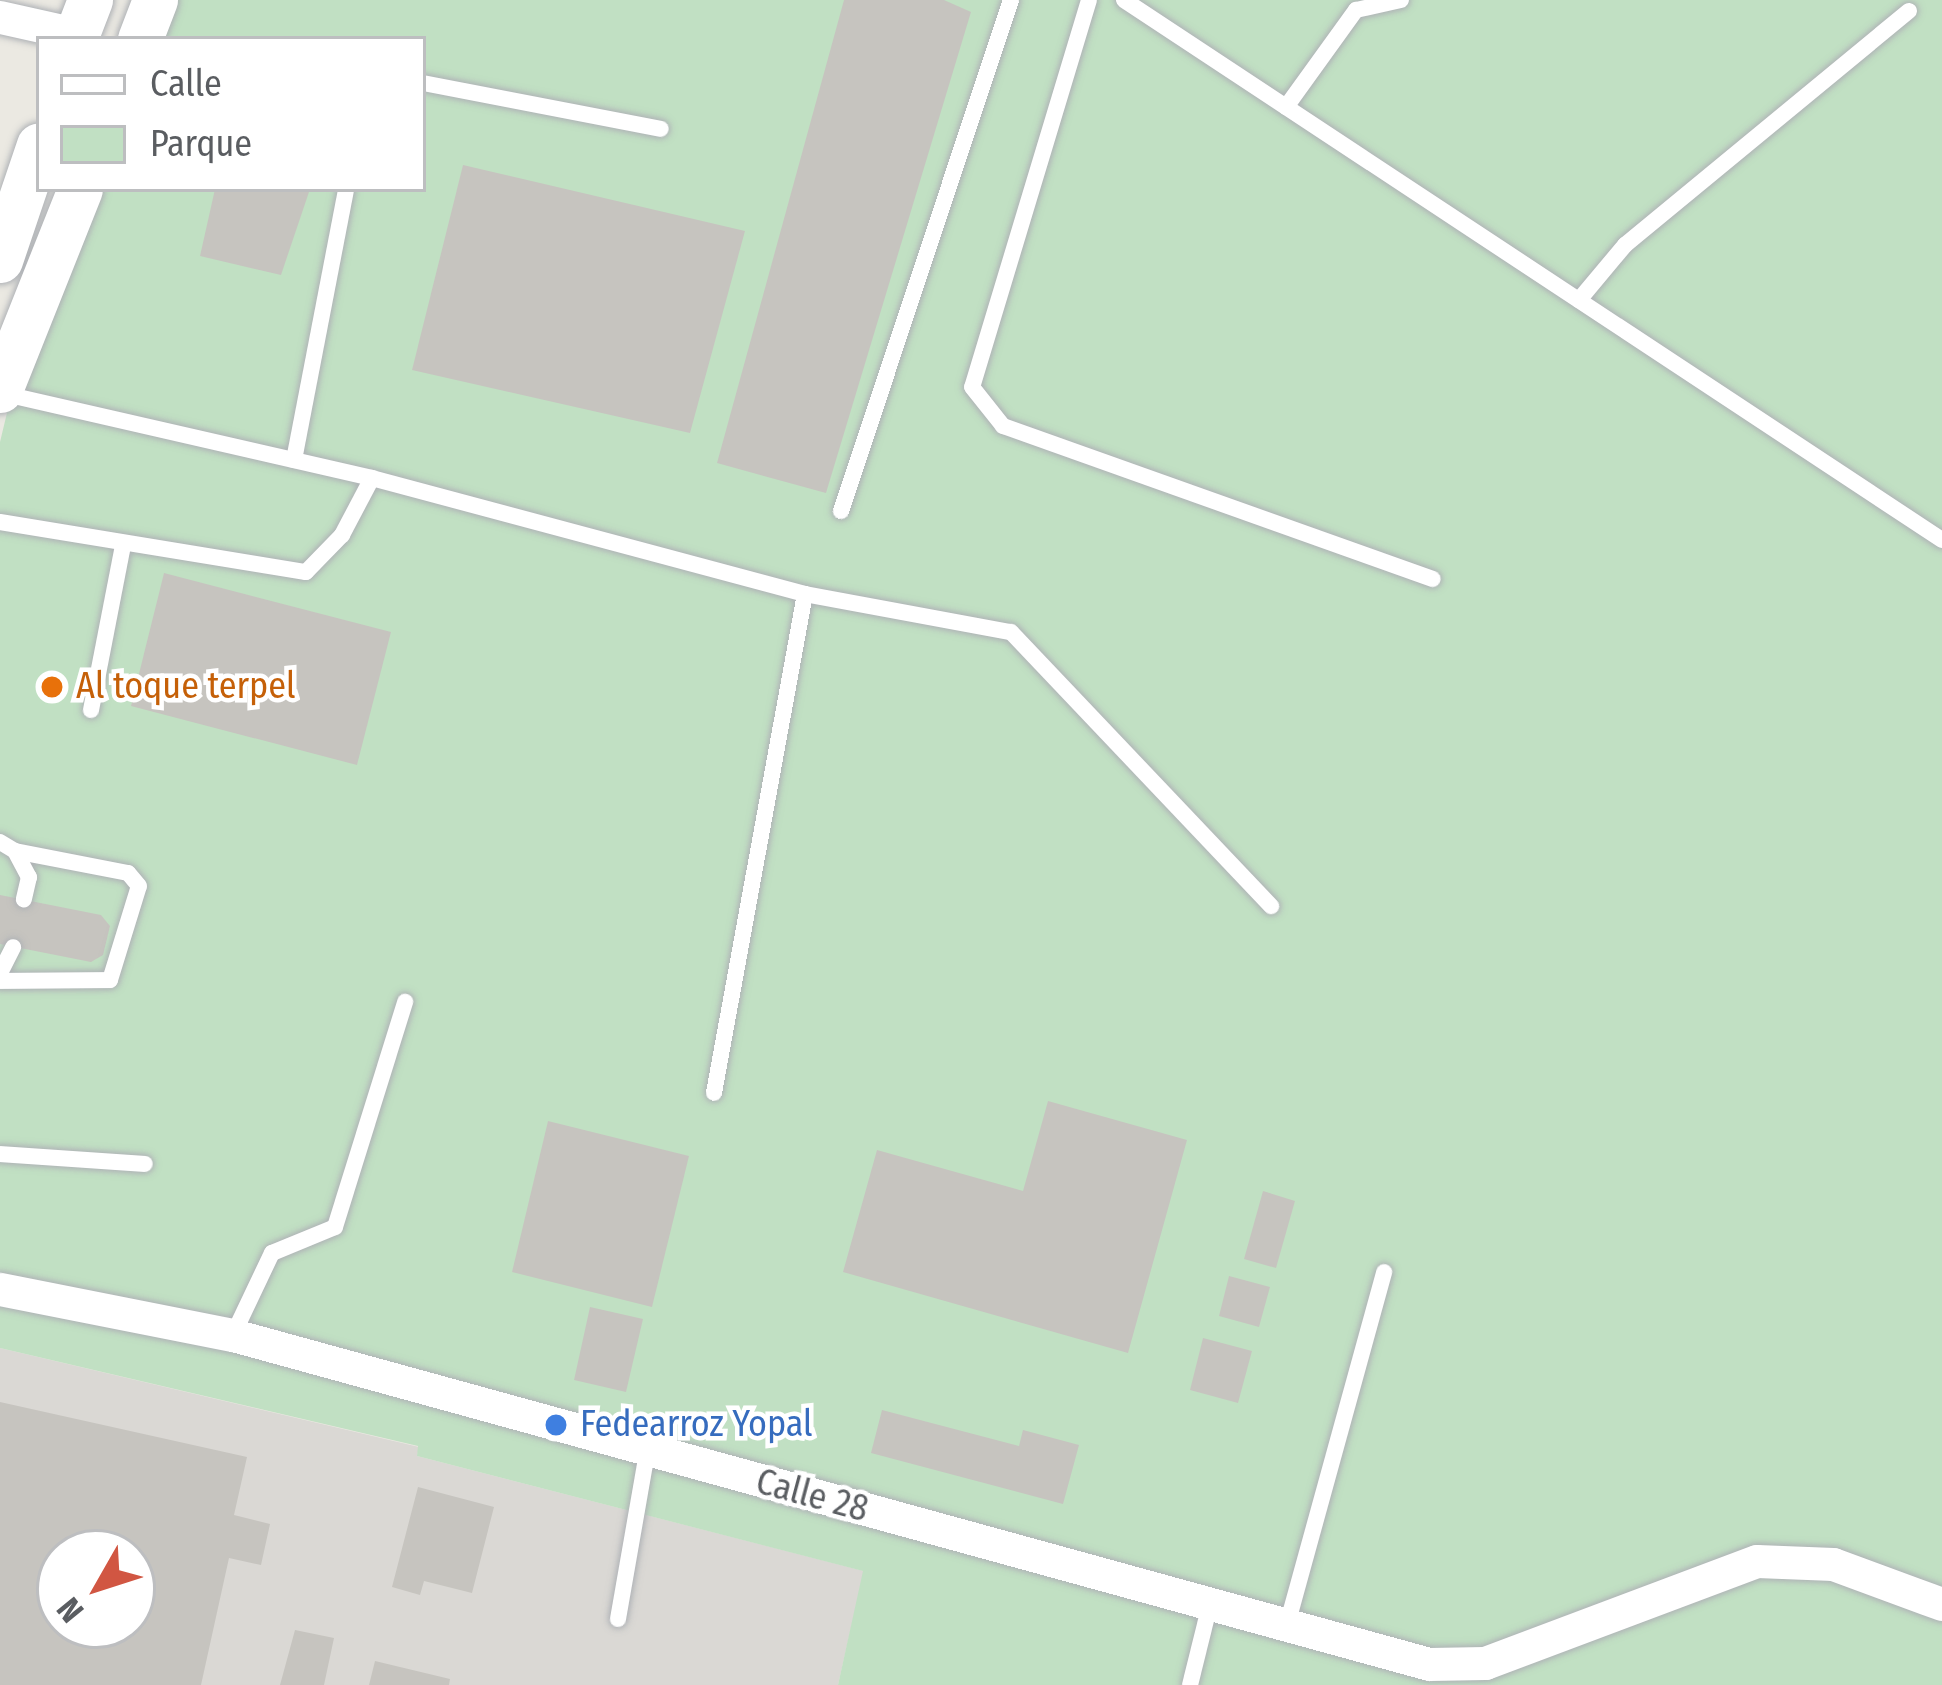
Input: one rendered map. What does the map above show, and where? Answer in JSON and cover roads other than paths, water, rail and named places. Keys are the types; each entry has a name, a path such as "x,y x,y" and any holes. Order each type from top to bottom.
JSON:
{"main road":[{"path":"141,36 155,0"},
{"path":"0,260 36,154"},
{"path":"0,391 79,192"}],"street":[{"path":"0,17 80,24"},
{"name":"Calle 28","path":"0,1289 233,1335 1287,1625 1431,1674 1485,1663 1757,1561 1833,1564 1942,1604"}],"lane":[{"path":"841,511 1010,0"},
{"path":"1089,0 972,387 1004,426 1433,579"},
{"path":"1124,0 1942,539"},
{"path":"1286,107 1355,10 1401,0"},
{"path":"1579,300 1625,245 1909,11"},
{"path":"426,84 662,129"},
{"path":"294,460 345,192"},
{"path":"0,391 372,478 806,594 1010,632 1271,906"},
{"path":"0,522 306,572 342,535 372,478"},
{"path":"91,710 122,545"},
{"path":"713,1093 806,594"},
{"path":"8,847 28,877 24,899"},
{"path":"8,847 128,873 139,886 110,980 0,977 14,947"},
{"path":"233,1335 272,1253 334,1227 405,1002"},
{"path":"0,1154 145,1164"},
{"path":"1287,1625 1384,1272"},
{"path":"618,1619 647,1451"},
{"path":"1190,1685 1210,1604"}],"place":[{"name":"Al toque terpel","path":"52,687"},
{"name":"Fedearroz Yopal","path":"556,1425"}]}
